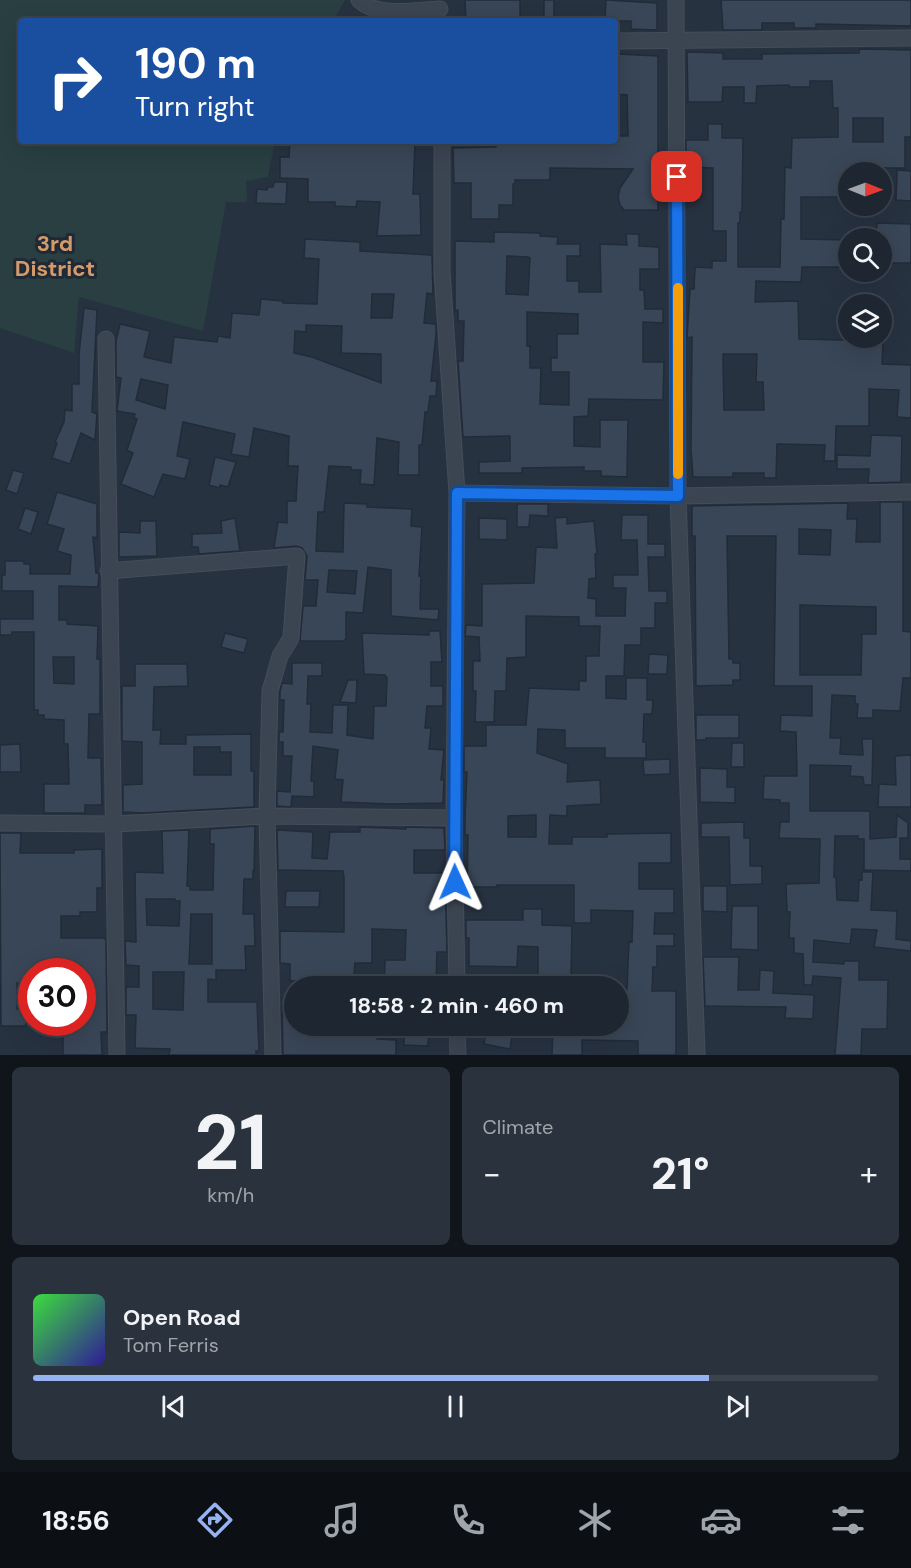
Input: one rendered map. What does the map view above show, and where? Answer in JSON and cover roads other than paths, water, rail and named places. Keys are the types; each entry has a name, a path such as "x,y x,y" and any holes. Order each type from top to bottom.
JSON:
{"street":[{"path":"358,0 368,8 384,11 441,10"},
{"path":"676,0 678,496 697,1055"},
{"path":"618,41 911,38"},
{"path":"442,144 442,272 457,493 454,818 457,976"},
{"path":"106,339 117,1055"},
{"path":"457,493 678,496 911,492"},
{"path":"108,571 297,556 291,638 280,656 270,691 267,816 273,1055"},
{"path":"0,823 115,824 267,816 454,818"},
{"path":"457,1036 458,1055"}],"district":[{"name":"3rd District","path":"55,256"}]}
